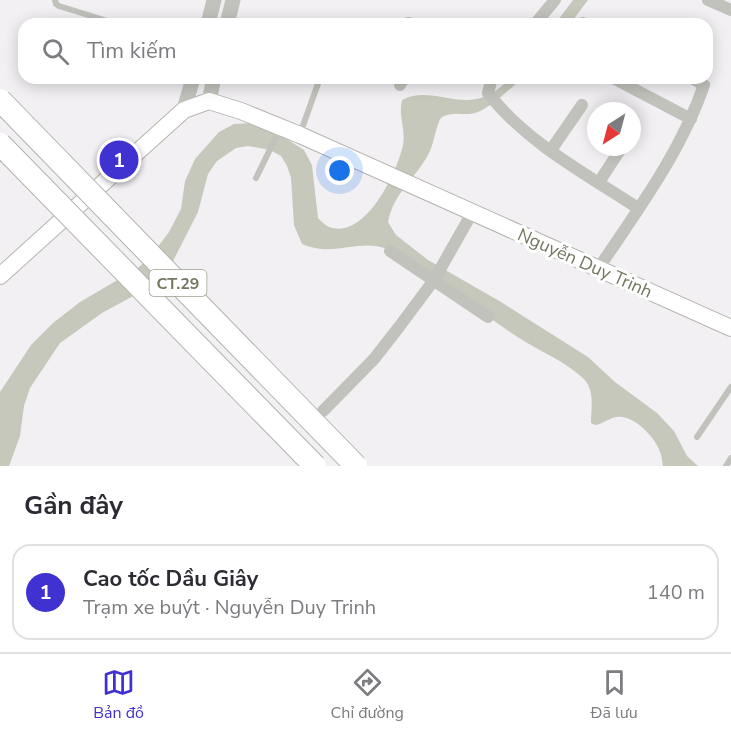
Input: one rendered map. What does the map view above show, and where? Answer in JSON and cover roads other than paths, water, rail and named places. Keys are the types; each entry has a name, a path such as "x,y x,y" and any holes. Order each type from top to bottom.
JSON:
{"highway":[{"name":"CT.29","path":"0,100 356,466"},
{"name":"CT.29","path":"0,144 315,466"}],"main road":[{"path":"0,276 184,110 209,101 241,111 300,135"},
{"name":"Nguyễn Duy Trinh","path":"300,135 731,328"}],"street":[{"path":"210,18 214,0"},
{"path":"228,18 233,0"},
{"path":"540,18 555,0"},
{"path":"708,0 731,10"},
{"path":"184,110 191,84"},
{"path":"209,101 213,84"},
{"path":"490,84 488,93 502,111 550,150 638,208"},
{"path":"624,84 691,119"},
{"path":"598,269 662,173 691,119 704,86 701,84"},
{"path":"550,150 582,105"},
{"path":"599,182 616,156"},
{"path":"323,411 374,359 434,280 472,213"},
{"path":"390,251 488,317"}],"lane":[{"path":"55,0 59,6 98,18"},
{"path":"300,135 318,84"},
{"path":"256,178 281,127"},
{"path":"697,437 731,387"},
{"path":"726,466 731,458"}],"place":[{"name":"Cao tốc Dầu Giây","path":"119,160"}]}
